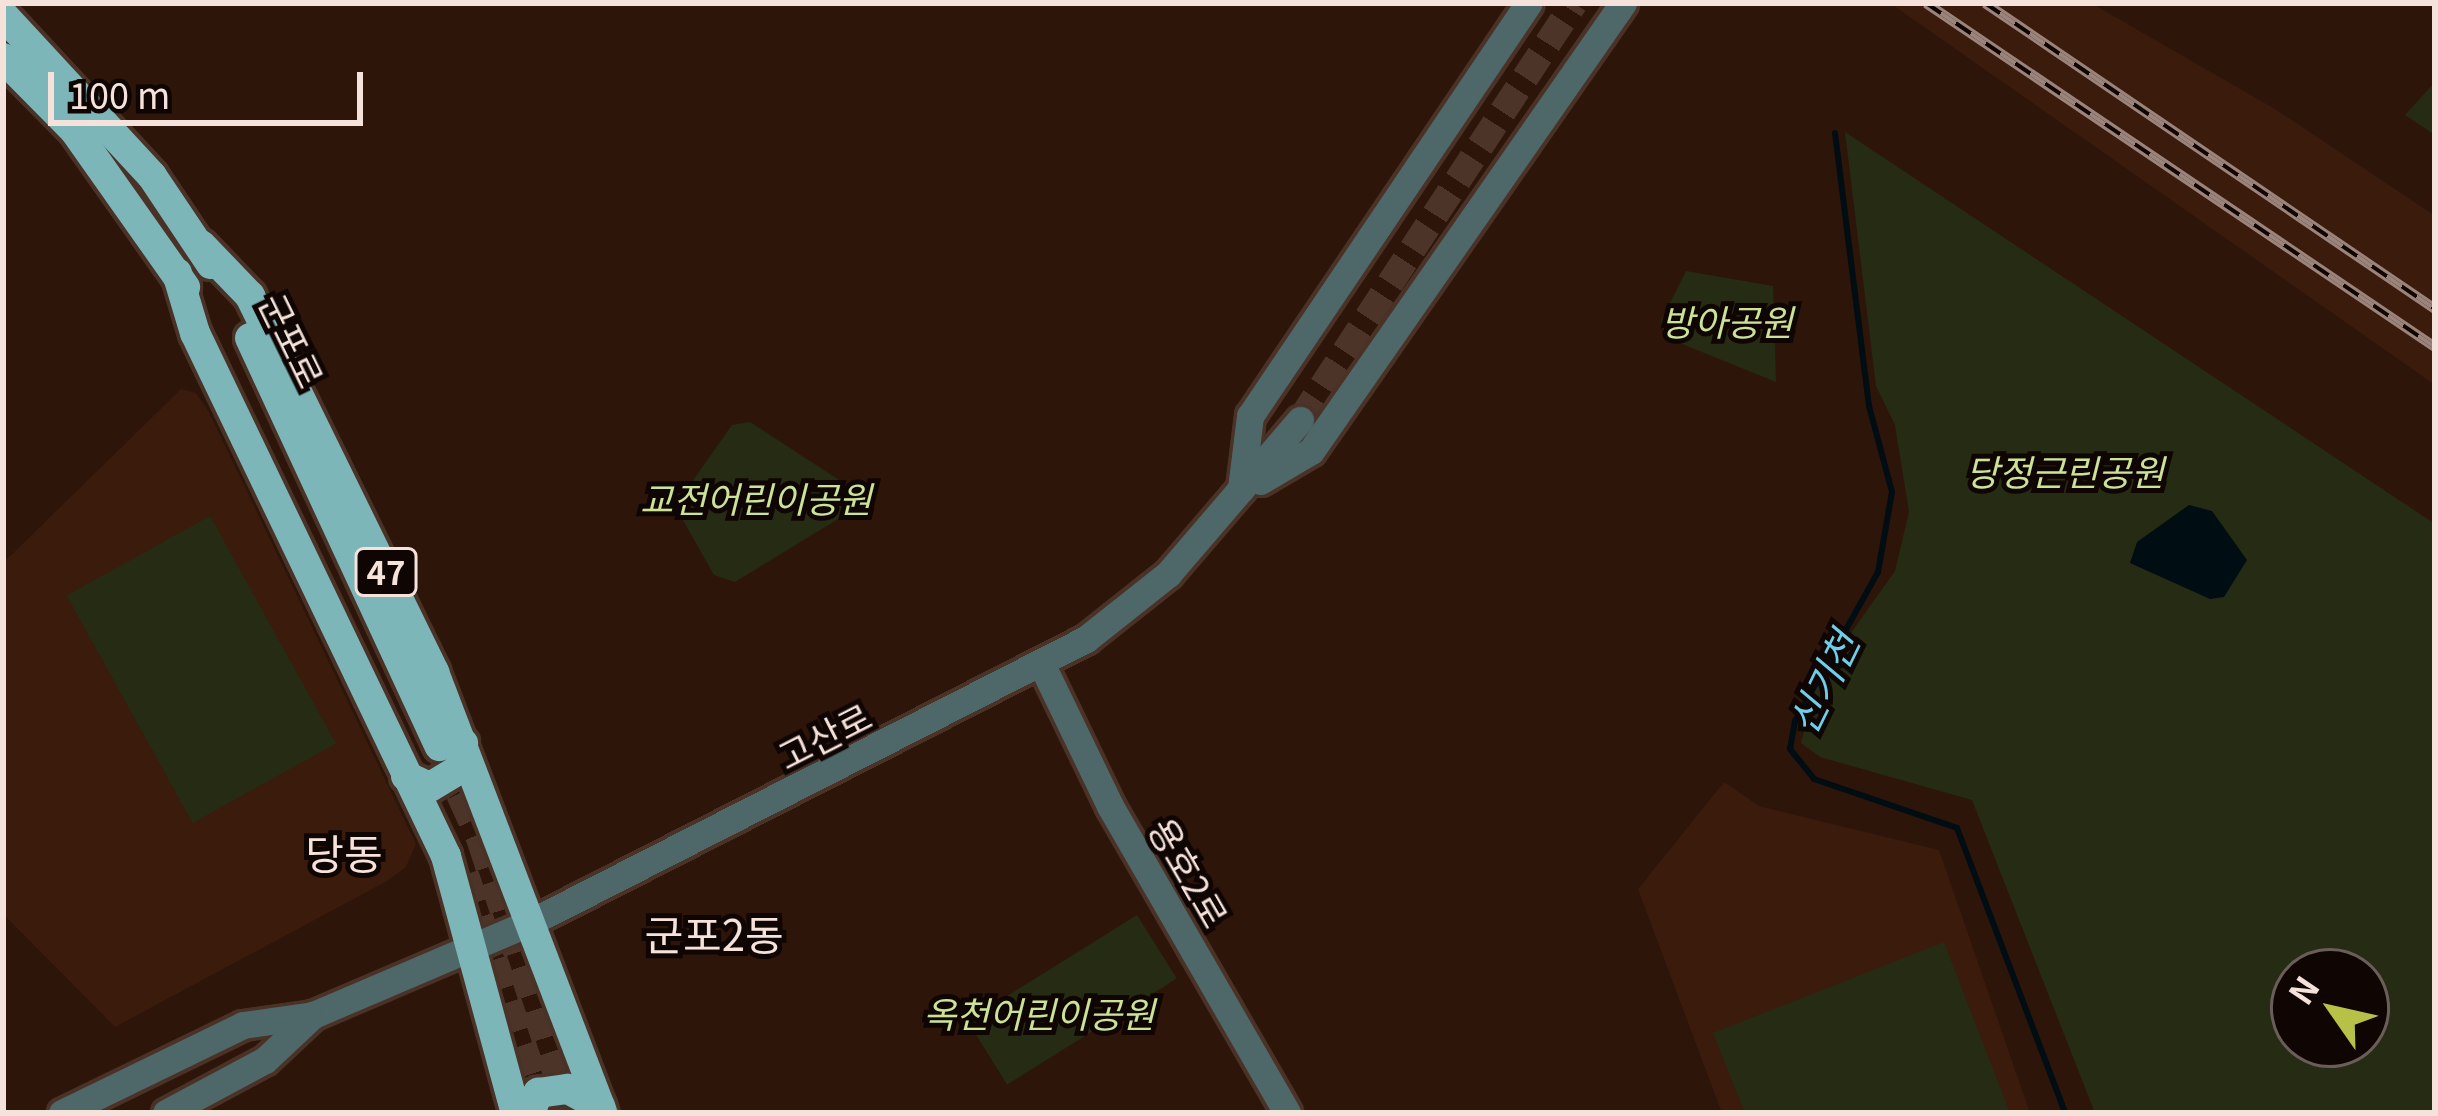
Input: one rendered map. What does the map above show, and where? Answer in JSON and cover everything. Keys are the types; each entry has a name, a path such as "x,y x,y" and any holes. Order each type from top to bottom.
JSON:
{"main road":[{"name":"47","path":"3,15 152,176 201,245 250,296 303,396 431,756 533,920 601,1110"},
{"path":"3,58 75,131 177,273 195,333 431,756 446,856 475,947 516,1113"},
{"path":"530,1113 538,1094 568,1089 601,1110"}],"street":[{"path":"1240,493 1250,416 1529,3"},
{"path":"1594,3 1598,39"},
{"path":"1240,493 1311,451 1623,3"},
{"name":"고산로","path":"62,1113 243,1025 313,1016 475,947 1086,639 1168,574 1300,420"},
{"name":"용호2로","path":"1041,663 1110,806 1287,1113"},
{"name":"고산로","path":"166,1113 265,1060 313,1016"}],"shaded area":[{"path":"1890,3 2091,3 2275,109 2435,216 2435,385"},
{"path":"181,389 196,393 209,412 416,844 406,867 387,881 115,1027 3,914 3,563"},
{"path":"2189,505 2212,511 2247,560 2224,597 2210,599 2130,563 2137,542"},
{"path":"1724,782 1759,806 1939,850 2030,1113 1722,1113 1638,889"}],"green space":[{"path":"2435,82 2435,135 2405,115"},
{"name":"당정근린공원","path":"1845,132 2435,524 2435,1113 2095,1113 1972,800 1820,757 1801,743 1817,681 1895,571 1909,512 1895,425 1876,386"},
{"name":"방아공원","path":"1686,271 1773,286 1776,382 1665,337 1661,321"},
{"name":"교전어린이공원","path":"750,422 856,491 853,510 735,582 714,575 675,506 732,425"},
{"path":"210,516 336,743 193,823 67,596"},
{"name":"옥천어린이공원","path":"1137,915 1177,979 1007,1085 967,1021"},
{"path":"1944,942 2010,1113 1745,1113 1713,1033"}],"waterway":[{"name":"신기천","path":"1835,133 1869,406 1892,492 1878,572 1795,721 1790,749 1814,779 1957,828 2065,1113"}],"tunnel":[{"path":"1300,420 1574,3"},
{"path":"442,752 481,838 571,1113"},
{"path":"464,875 544,1113"}],"railway":[{"path":"1926,3 2435,347"},
{"path":"1985,3 2435,309"}],"district":[{"name":"당동","path":"344,852"},
{"name":"군포2동","path":"714,933"}]}
